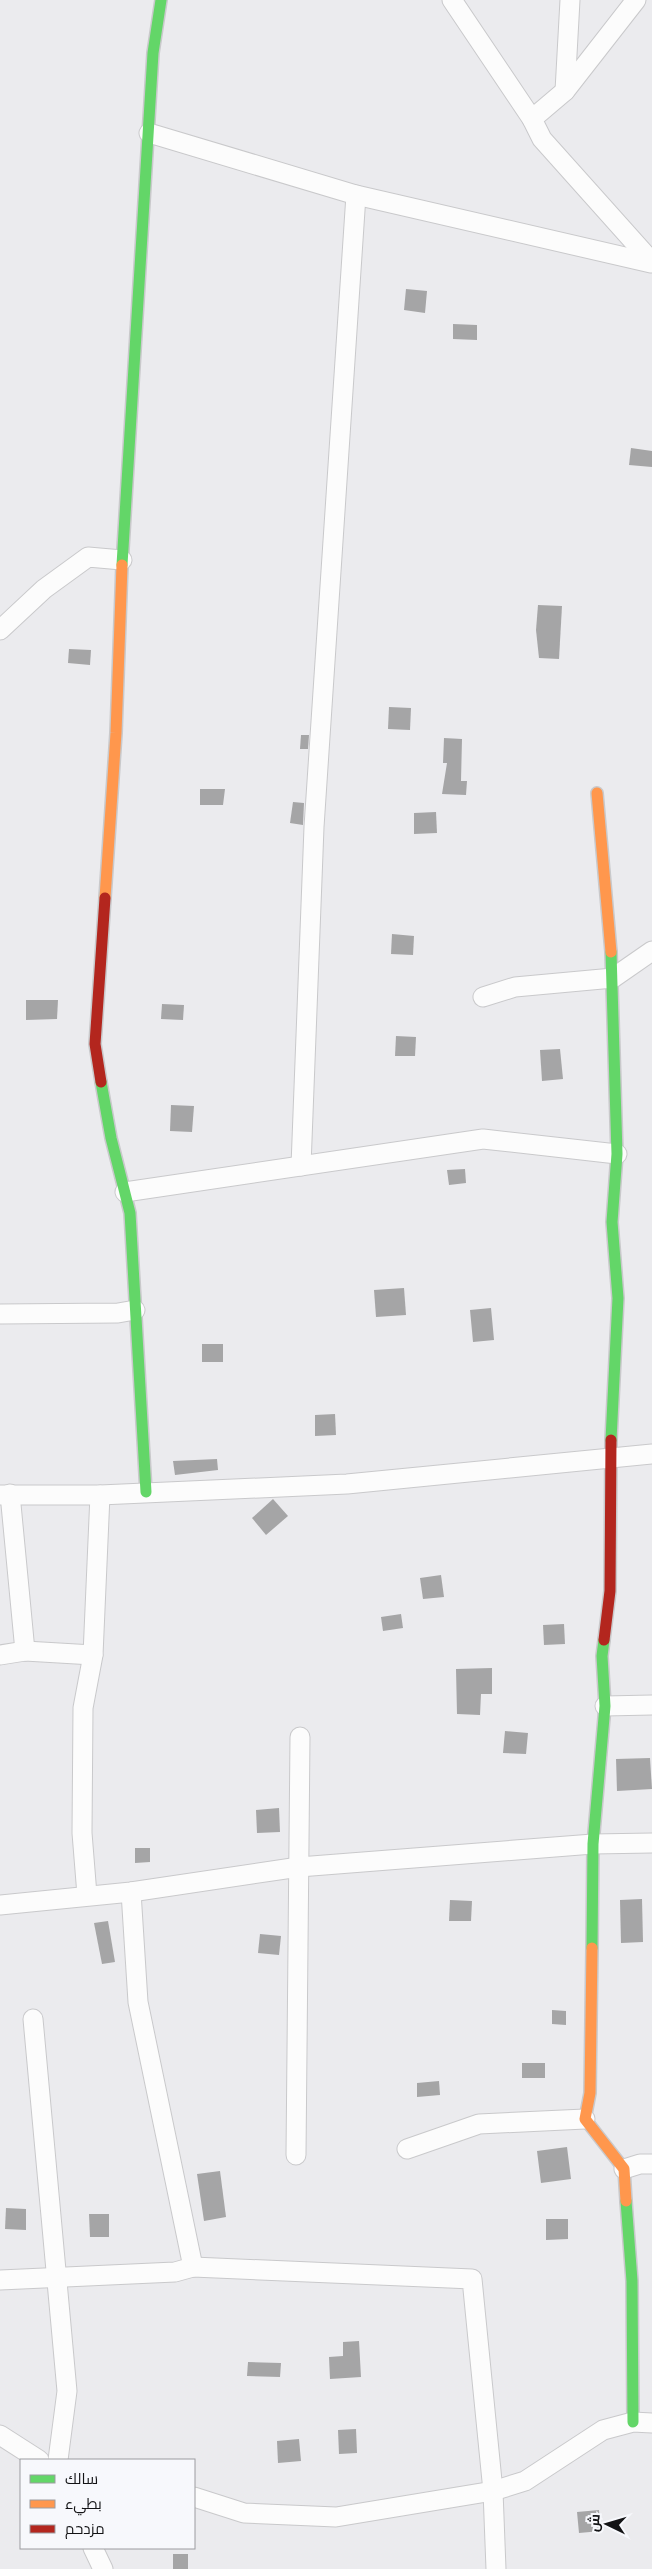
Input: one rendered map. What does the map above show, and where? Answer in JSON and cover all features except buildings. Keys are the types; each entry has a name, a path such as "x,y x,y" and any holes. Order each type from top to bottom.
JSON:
{"street":[{"path":"146,1492 130,1213 112,1138 95,1044 116,733 122,560 154,54 161,0"},
{"path":"452,0 532,119 542,139 652,262"},
{"path":"565,91 570,0"},
{"path":"532,119 565,91 636,0"},
{"path":"149,133 356,195 652,262"},
{"path":"301,1166 314,827 356,195"},
{"path":"0,630 44,590 88,557 122,560"},
{"path":"597,793 613,978 616,1154 612,1222 618,1298 610,1458 610,1591 602,1656 606,1706 593,1844 590,2093 585,2119 624,2169 632,2281 633,2422"},
{"path":"483,997 515,987 613,978 652,951"},
{"path":"125,1192 483,1139 616,1154"},
{"path":"0,1314 118,1314 135,1310"},
{"path":"24,1651 5,1495 32,1497 100,1495 347,1484 652,1454"},
{"path":"87,1895 82,1832 83,1708 93,1655 100,1495"},
{"path":"0,1655 24,1651 93,1655"},
{"path":"606,1706 652,1704"},
{"path":"296,2155 300,1737"},
{"path":"0,1904 131,1892 299,1867 593,1844 652,1843"},
{"path":"131,1892 138,2002 193,2268"},
{"path":"33,2019 67,2391 58,2459"},
{"path":"407,2149 479,2124 585,2119"},
{"path":"624,2169 640,2164 652,2164"},
{"path":"0,2280 175,2272 193,2268 472,2279 493,2491 496,2569"},
{"path":"195,2497 244,2513 336,2518 493,2491 525,2481 603,2430 633,2422 652,2423"},
{"path":"0,2435 37,2459"},
{"path":"93,2549 103,2569"}],"traffic: fast":[{"path":"122,565 153,53 161,0"},
{"path":"611,952 617,1154 612,1222 618,1298 611,1440"},
{"path":"101,1082 111,1138 130,1213 146,1492"},
{"path":"592,1948 593,1844 605,1706 602,1656 604,1640"},
{"path":"626,2201 632,2281 633,2422"}],"traffic: slow":[{"path":"105,898 116,733 122,565"},
{"path":"597,793 611,952"},
{"path":"592,1948 590,2093 585,2119 624,2169 626,2201"}],"traffic: jam":[{"path":"101,1082 95,1044 105,898"},
{"path":"604,1640 610,1591 611,1440"}]}
